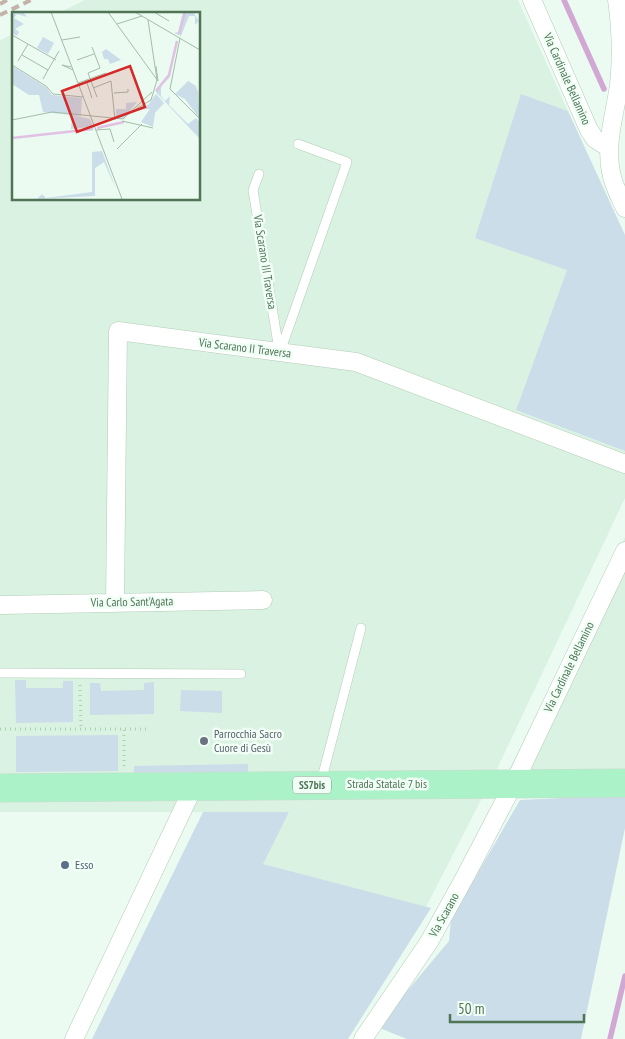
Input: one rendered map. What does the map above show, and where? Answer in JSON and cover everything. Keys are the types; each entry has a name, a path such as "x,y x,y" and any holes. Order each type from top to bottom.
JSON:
{"main road":[{"name":"Strada Statale 7 bis","path":"0,788 625,783"}],"street":[{"name":"Via Cardinale Bellamino","path":"532,0 589,130 595,139 609,148"},
{"path":"617,0 621,53 619,84 609,148 611,175 625,208"},
{"name":"Via Scarano II Traversa","path":"115,603 118,331 356,362 625,464"},
{"name":"Via Cardinale Bellamino","path":"514,783 625,551"},
{"name":"Via Carlo Sant'Agata","path":"0,605 263,600"},
{"name":"Via Scarano","path":"362,1039 429,942 514,783"},
{"path":"74,1039 194,786"}],"lane":[{"path":"280,352 347,162 298,144"},
{"name":"Via Scarano III Traversa","path":"259,174 253,190 280,352"},
{"path":"320,785 360,628"},
{"path":"0,674 241,674"}],"path":[{"path":"80,674 81,729"},
{"path":"0,728 148,729"},
{"path":"124,729 124,786"}],"shaded area":[{"path":"85,0 518,0 568,111 521,94 567,270 516,410 625,451 625,498 498,767 426,907 262,864 289,812 0,812 0,40 12,35 12,200 200,200 200,12 60,12"},
{"path":"521,94 568,111 625,235 625,451 516,410 567,270 475,238"},
{"path":"625,537 625,774 505,778"},
{"path":"15,680 26,680 26,688 63,688 63,681 73,681 73,722 16,723"},
{"path":"154,682 154,714 90,715 90,683 100,683 101,691 144,690 144,683"},
{"path":"181,690 222,691 222,713 180,711"},
{"path":"118,735 118,771 16,772 16,736"},
{"path":"248,764 248,775 134,776 134,766"},
{"path":"625,795 625,828 581,1039 407,1039 377,1027 449,941 451,919 520,800"},
{"path":"203,812 289,812 263,864 431,908 348,1039 92,1039"}],"waterway":[{"path":"564,0 604,89"},
{"path":"610,1039 625,976"}],"railway":[{"path":"0,4 7,0"},
{"path":"0,15 31,0"}],"place":[{"name":"Parrocchia Sacro Cuore di Gesù","path":"204,741"},
{"name":"Esso","path":"65,865"}]}
